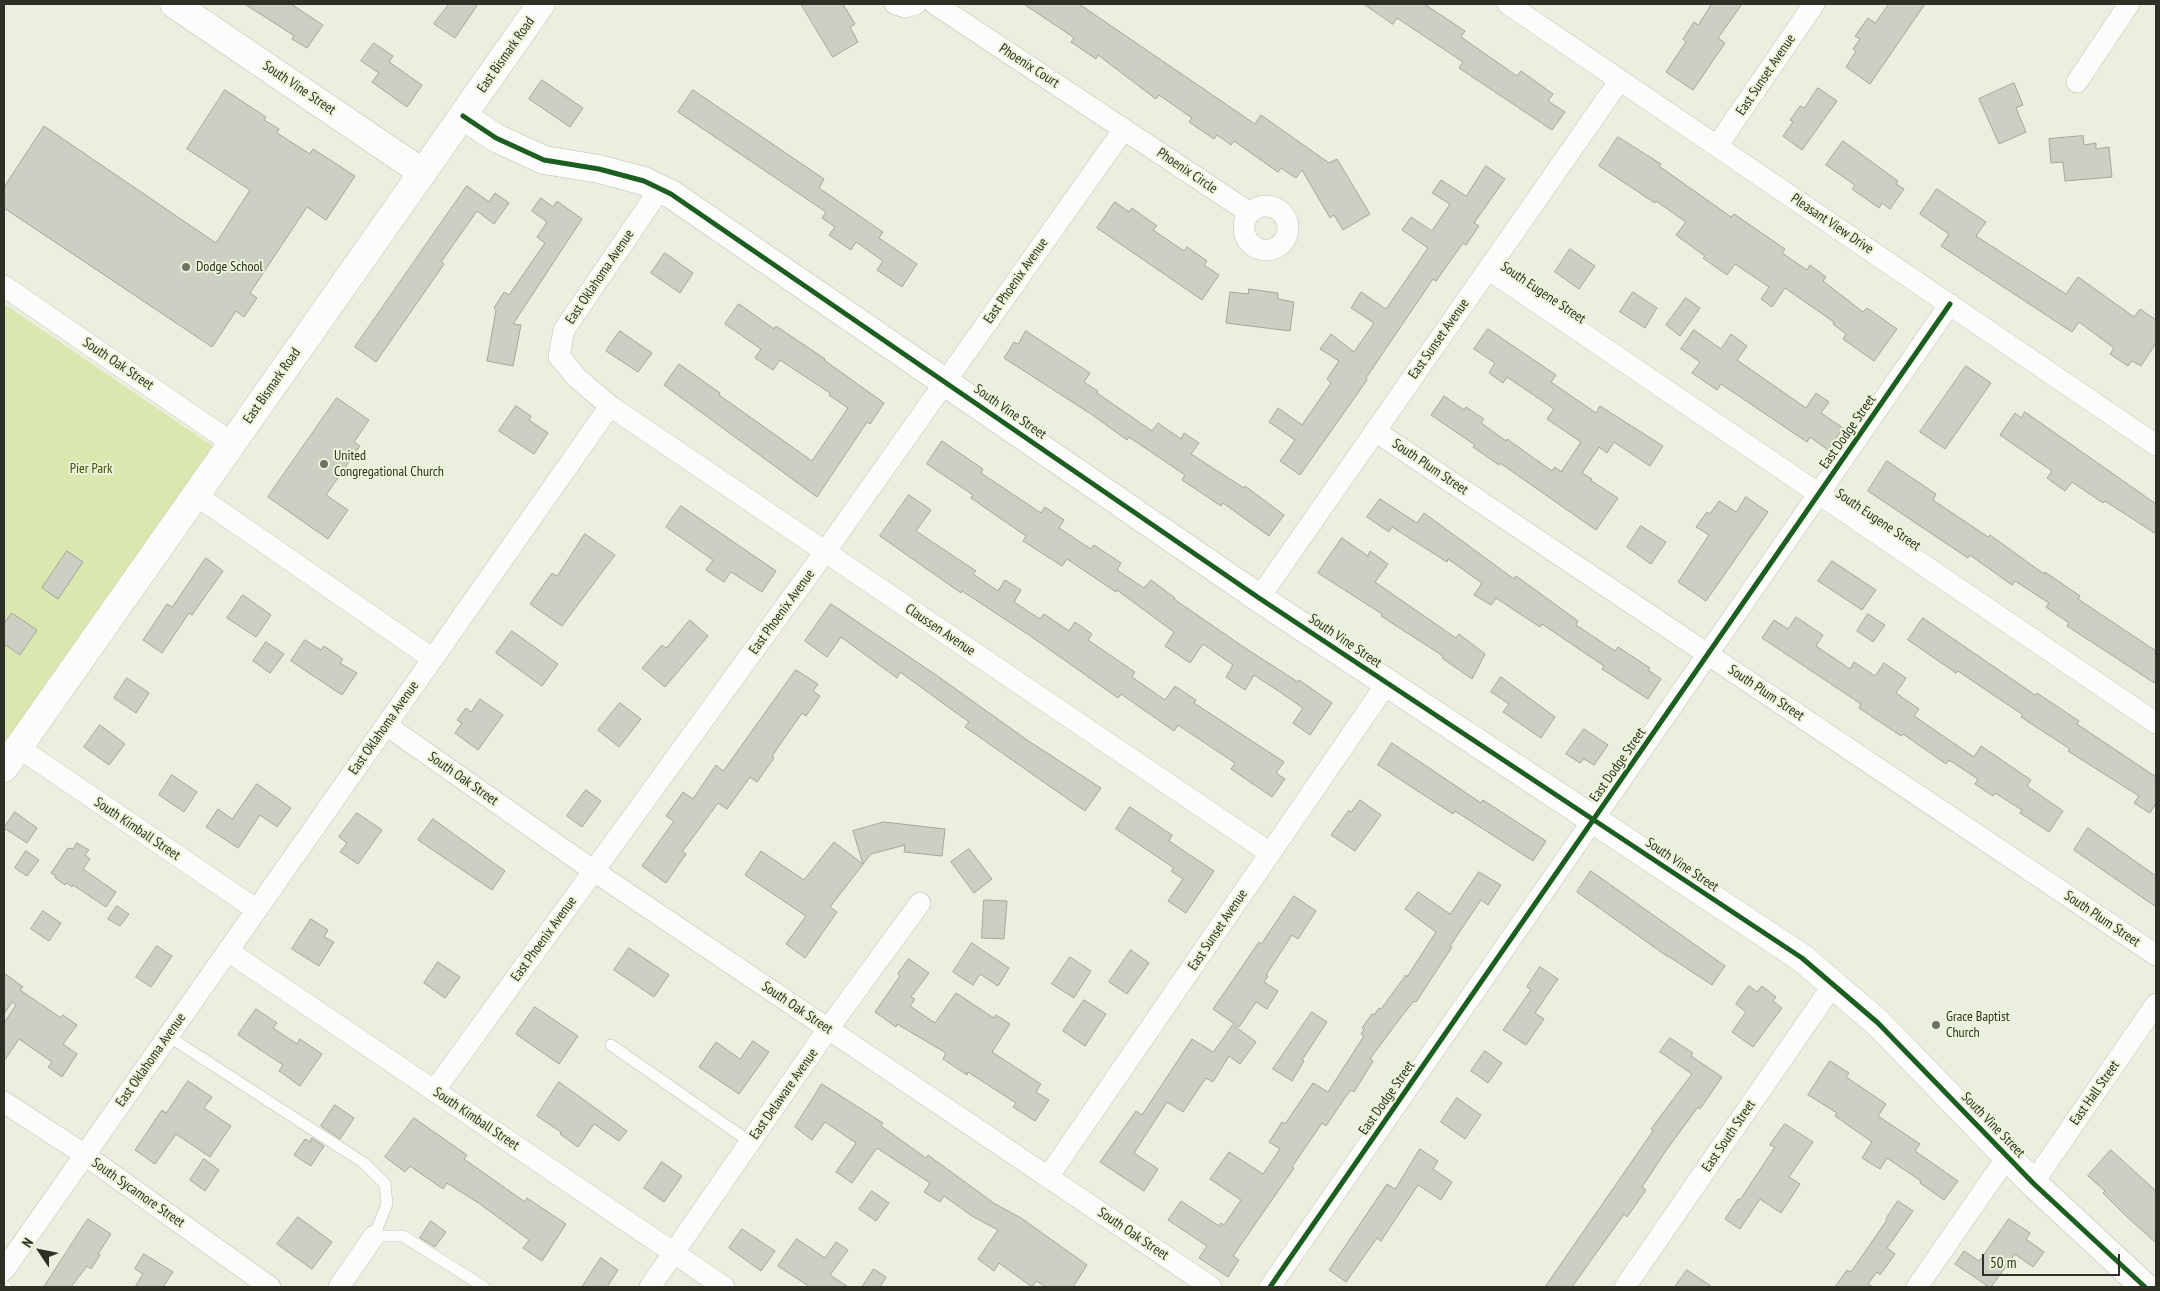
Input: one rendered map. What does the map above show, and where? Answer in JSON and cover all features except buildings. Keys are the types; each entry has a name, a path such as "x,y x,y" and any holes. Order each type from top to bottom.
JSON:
{"street":[{"name":"South Vine Street","path":"174,4 423,173"},
{"name":"East Bismark Road","path":"11,757 541,4"},
{"path":"895,4 905,7 916,4"},
{"name":"Phoenix Court","path":"935,4 1124,128"},
{"name":"Pleasant View Drive","path":"1508,4 1950,304 2153,435"},
{"name":"East Sunset Avenue","path":"1717,146 1814,4"},
{"path":"2077,82 2129,4"},
{"name":"East Sunset Avenue","path":"1259,598 1620,80"},
{"name":"South Vine Street","path":"463,116 496,138 544,160 599,169 644,181 671,194 946,381 1259,598 1802,958 1878,1023 2033,1183 2142,1286"},
{"name":"Phoenix Circle","path":"1124,128 1250,213"},
{"name":"East Phoenix Avenue","path":"434,1091 825,552 1124,128"},
{"name":"East Oklahoma Avenue","path":"4,1270 610,406 577,378 560,356 564,330 660,189"},
{"name":"South Eugene Street","path":"1488,269 2156,722"},
{"name":"South Oak Street","path":"4,286 232,443"},
{"name":"East Dodge Street","path":"1270,1287 1950,304"},
{"name":"Claussen Avenue","path":"610,406 1270,853"},
{"name":"South Plum Street","path":"1375,431 2156,955"},
{"path":"196,495 432,659"},
{"name":"East Sunset Avenue","path":"1048,1177 1387,683"},
{"name":"South Oak Street","path":"386,725 594,871 1211,1287"},
{"name":"South Kimball Street","path":"11,757 256,910"},
{"name":"East Delaware Avenue","path":"650,1287 828,1029 920,903"},
{"name":"South Kimball Street","path":"228,951 724,1287"},
{"name":"East South Street","path":"1625,1287 1833,985"},
{"name":"East Hall Street","path":"2033,1183 2156,1004"},
{"name":"South Sycamore Street","path":"4,1102 84,1155 270,1287"},
{"path":"1917,1287 2007,1157"},
{"path":"339,1287 374,1236"}],"lane":[{"path":"168,1036 364,1163 384,1184 387,1204 374,1236 403,1236 484,1287"},
{"path":"611,1045 750,1142"}],"green space":[{"name":"Pier Park","path":"4,304 214,447 4,751"}],"cycle path":[{"path":"463,116 496,138 544,160 599,169 644,181 671,194 1259,598 1802,958 1878,1023 2033,1183 2145,1287"},
{"path":"1270,1287 1950,304"}],"place":[{"name":"Dodge School","path":"186,267"},
{"name":"United Congregational Church","path":"324,464"},
{"name":"Grace Baptist Church","path":"1936,1025"}]}
